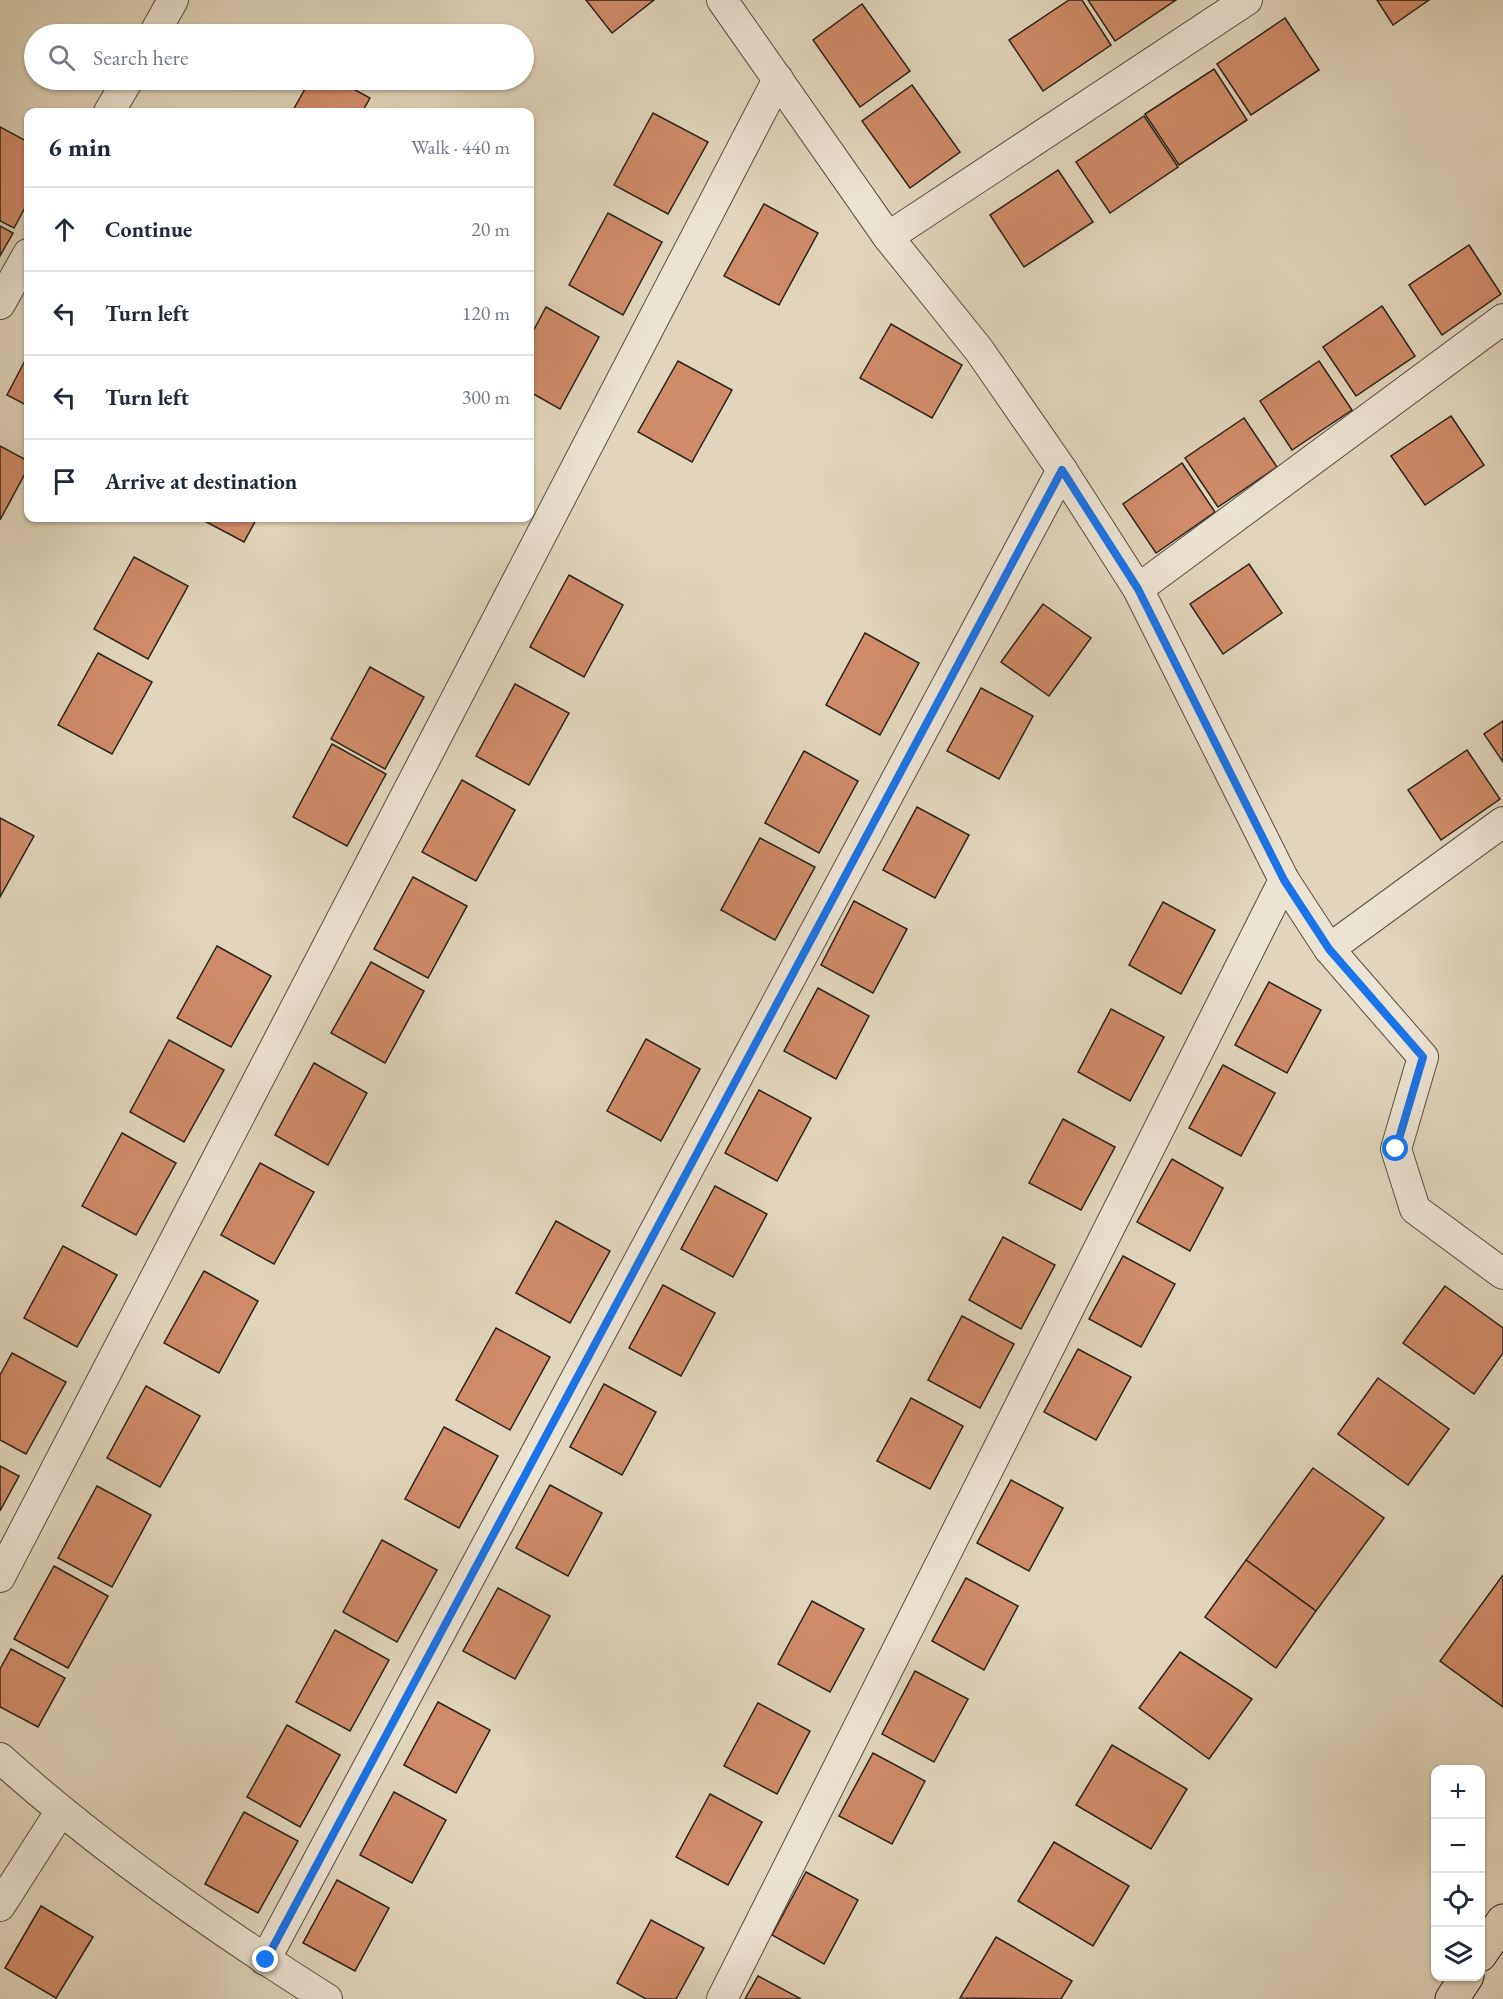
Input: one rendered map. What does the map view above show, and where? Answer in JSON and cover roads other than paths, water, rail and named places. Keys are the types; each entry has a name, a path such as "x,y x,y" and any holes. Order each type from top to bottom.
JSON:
{"main road":[{"path":"1485,1948 1503,1921"},
{"path":"1452,1999 1464,1981"}],"street":[{"path":"160,24 173,0"},
{"path":"722,0 888,237 979,350 1062,470 1138,589 1284,880 1329,949 1423,1057 1396,1149 1415,1209 1503,1274"},
{"path":"888,237 1247,0"},
{"path":"0,1577 778,79"},
{"path":"111,108 122,90"},
{"path":"0,304 24,261"},
{"path":"1138,589 1503,319"},
{"path":"266,1960 1062,470"},
{"path":"1329,949 1503,822"},
{"path":"722,1999 1284,880"},
{"path":"0,1758 60,1812 266,1960 327,1999"},
{"path":"0,1906 60,1812"}]}
